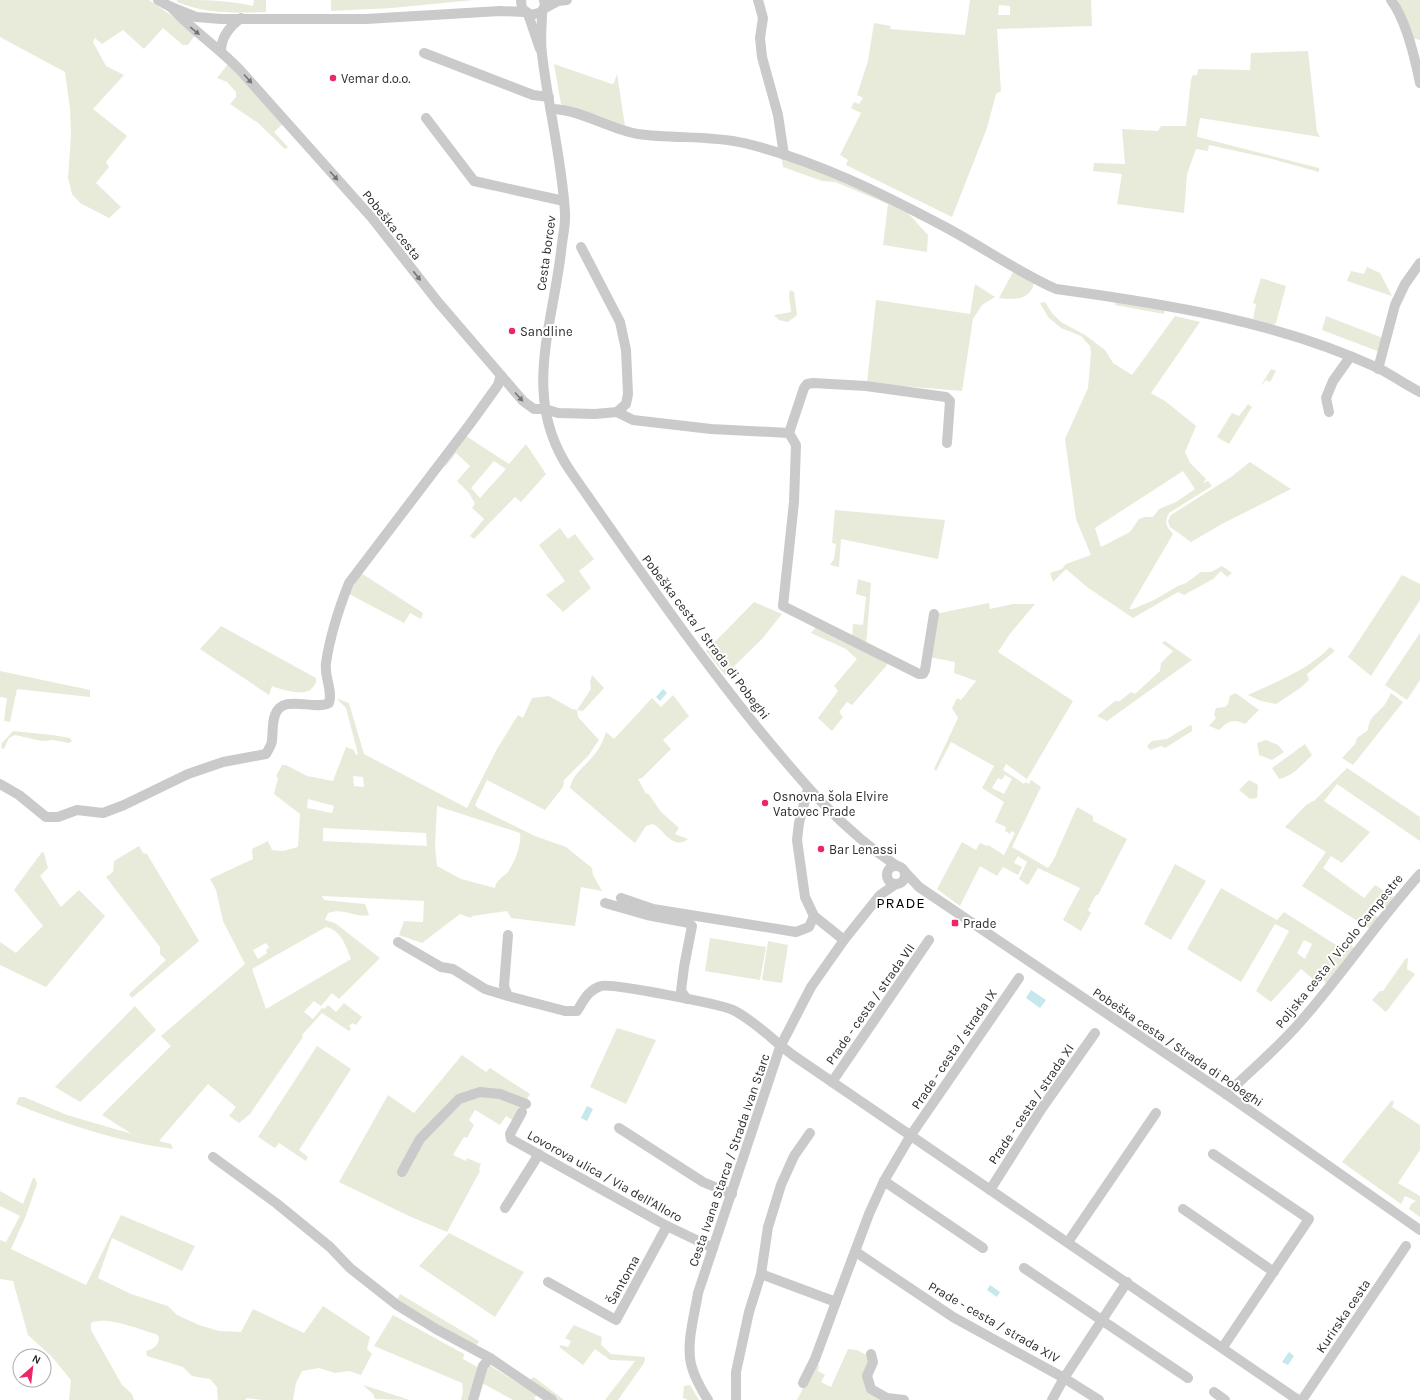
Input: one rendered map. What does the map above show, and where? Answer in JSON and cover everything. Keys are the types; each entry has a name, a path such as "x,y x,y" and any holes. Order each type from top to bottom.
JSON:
{"street":[{"path":"158,0 196,17 221,19 366,19 500,11 535,15 543,7 560,0"},
{"path":"500,11 521,0"},
{"name":"Cesta borcev","path":"521,0 542,53"},
{"path":"758,0 763,18 760,38 762,57 778,115 784,155"},
{"path":"1391,0 1399,11 1420,83"},
{"name":"Pobeška cesta","path":"171,7 190,27 220,51 240,70 372,218 438,302 523,401 534,409 545,409 558,413 596,414 617,412"},
{"name":"Cesta borcev","path":"543,7 542,53 561,169 565,215 559,270 544,343 542,382 545,409"},
{"path":"220,51 221,44 229,27 240,18"},
{"path":"424,53 533,95 549,97"},
{"path":"551,109 562,109 617,129 638,134 730,141 784,155 857,183 948,229 1019,270 1056,289 1171,306 1258,325 1350,357 1378,369 1420,392"},
{"path":"426,118 474,181 564,201"},
{"path":"581,247 620,322 626,350 628,394 626,404 617,412 633,420 711,429 789,433"},
{"path":"1378,369 1395,305 1405,284 1420,263"},
{"path":"1329,412 1326,398 1333,381 1350,357"},
{"path":"0,784 19,795 46,817 58,816 77,810 103,813 124,805 188,774 223,762 266,754 272,742 275,714 282,706 290,703 324,706 329,703 331,696 326,665 340,606 349,583 482,407 498,385 501,375"},
{"path":"934,614 925,670 923,674 919,674 783,606 794,502 796,445 789,433 804,388 807,384 813,383 866,386 946,397 950,401 947,443"},
{"name":"Pobeška cesta / Strada di Pobeghi","path":"545,409 556,444 571,472 683,631 731,694 808,789 860,839 881,856 900,876 919,887 1226,1094 1420,1230"},
{"path":"808,789 799,823 797,840 804,897 814,916 844,940"},
{"path":"881,856 887,875"},
{"path":"887,875 891,867 900,876"},
{"name":"Poljska cesta / Vicolo Campestre","path":"1226,1094 1286,1038 1302,1020 1385,914 1420,874"},
{"name":"Pobeška cesta / Strada di Pobeghi","path":"887,875 889,882 900,876"},
{"name":"Cesta Ivana Starca / Strada Ivan Starc","path":"880,895 887,875"},
{"name":"Cesta Ivana Starca / Strada Ivan Starc","path":"708,1400 698,1384 690,1363 691,1334 698,1292 780,1047 811,987 844,940 880,895 900,876"},
{"path":"621,898 653,909 796,932 809,927 814,916"},
{"path":"605,903 647,915 689,923 692,926 681,991 687,999"},
{"path":"508,935 504,986 508,996"},
{"name":"Prade - cesta / strada VII","path":"832,1082 929,940"},
{"path":"398,942 440,967 453,969 485,989 565,1011 577,1011 589,992 603,985 638,989 732,1010 755,1024 780,1047 1127,1282 1298,1400"},
{"name":"Prade - cesta / strada IX","path":"803,1383 815,1359 869,1214 884,1181 911,1135 1019,978"},
{"name":"Prade - cesta / strada XI","path":"990,1190 1042,1108 1095,1033"},
{"name":"Lovorova ulica / Via dell'Alloro","path":"402,1172 420,1140 459,1099 480,1092 500,1094 524,1108 510,1134 511,1139 667,1226 713,1248"},
{"path":"1068,1242 1156,1113"},
{"path":"619,1128 703,1182 732,1194"},
{"path":"736,1400 736,1372 749,1312 761,1274 768,1227 781,1185 794,1156 810,1133"},
{"path":"505,1208 539,1154"},
{"path":"1213,1154 1309,1219 1222,1347"},
{"path":"213,1157 276,1203 330,1247 350,1268 397,1304 436,1329 490,1358 552,1400"},
{"path":"884,1181 983,1248"},
{"path":"1183,1209 1274,1272"},
{"name":"Šantoma","path":"548,1282 616,1320 667,1226"},
{"name":"Kurirska cesta","path":"1302,1400 1406,1246"},
{"name":"Prade - cesta / strada XIV","path":"856,1252 953,1317 1064,1378 1099,1400"},
{"path":"1024,1268 1188,1378"},
{"path":"761,1274 836,1302"},
{"path":"1052,1400 1064,1378 1127,1282"},
{"path":"871,1354 873,1362 867,1376 871,1389 887,1398 904,1400"},
{"path":"473,1400 483,1366 490,1358"},
{"path":"1214,1392 1225,1400"}],"green space":[{"path":"0,0 149,0 178,20 195,35 188,45 183,45 163,28 144,49 123,30 102,44 95,38 93,42 106,66 124,75 93,109 127,136 106,162 109,167 96,183 121,207 109,218 80,203 72,194 68,178 71,135 70,109 65,72 0,37"},
{"path":"177,0 225,1 253,6 254,0 266,0 266,12 210,11 188,6 177,2"},
{"path":"331,0 474,0 392,8 331,11"},
{"path":"970,0 1091,0 1092,26 997,29 1001,91 996,94 987,128 952,217 846,165 848,160 840,155 861,113 851,108 854,102 859,104 863,98 857,95 868,61 874,23 891,26 890,29 965,35","holes":["999,5 1010,6 1010,15 998,15"]},
{"path":"1398,0 1420,0 1420,40 1411,38"},
{"path":"1308,51 1317,131 1320,137 1200,118 1197,135 1198,137 1319,168 1319,172 1268,158 1209,145 1208,151 1196,149 1187,174 1184,213 1117,204 1122,174 1093,171 1094,163 1125,164 1122,129 1158,131 1161,126 1186,126 1191,80 1193,75 1197,75 1198,69 1250,70 1251,53"},
{"path":"228,64 283,124 274,132 288,147 285,149 258,123 230,104 236,97 236,92 227,82 217,78"},
{"path":"554,64 612,84 614,83 617,74 625,126 624,127 561,104"},
{"path":"782,160 795,161 905,210 928,235 927,252 883,245 888,204 835,182 822,181 783,167"},
{"path":"1367,267 1380,273 1392,296 1347,281 1351,271 1364,274"},
{"path":"1013,272 1034,283 1032,289 1021,298 999,298"},
{"path":"1261,278 1286,286 1276,323 1274,325 1253,319 1256,304 1253,303"},
{"path":"975,284 995,297 982,305 973,319 962,391 867,383 876,300 970,314"},
{"path":"790,290 794,292 797,315 788,322 779,320 774,315 791,312 789,295"},
{"path":"1116,301 1165,309 1164,314 1115,305"},
{"path":"1045,302 1052,313 1061,322 1085,335 1105,350 1113,363 1132,375 1175,316 1200,322 1151,393 1165,401 1196,426 1185,452 1190,463 1206,479 1203,483 1208,481 1212,486 1169,513 1166,524 1173,534 1129,609 1133,609 1154,600 1186,583 1201,572 1211,572 1222,566 1232,573 1227,577 1221,571 1213,579 1184,595 1178,592 1133,618 1087,587 1066,569 1053,582 1050,573 1062,569 1066,564 1091,555 1076,519 1065,439 1088,388 1091,353 1090,346 1081,336 1061,328 1048,317 1040,303","holes":["1183,471 1195,489 1176,502 1159,509 1153,517 1139,519 1130,532 1101,547 1095,528"]},
{"path":"1326,316 1383,338 1380,352 1322,330"},
{"path":"1271,369 1276,371 1270,382 1266,380 1260,387"},
{"path":"1248,404 1252,407 1229,444 1217,437 1232,413 1239,416"},
{"path":"463,434 509,464 526,444 546,474 521,502 515,497 474,539 470,536 484,519 472,508 475,504 469,493 457,481 470,466 456,453 445,467 441,463","holes":["494,461 506,469 480,498 471,488"]},
{"path":"1250,462 1291,489 1222,524 1191,542 1170,527 1168,521 1171,515 1231,477"},
{"path":"835,510 945,520 938,559 841,539 839,567 830,565 834,559 836,544 832,543"},
{"path":"560,528 568,539 575,534 594,559 579,571 591,588 563,612 546,595 565,581 539,545"},
{"path":"361,573 423,613 421,619 410,613 404,623 349,594"},
{"path":"1402,575 1420,584 1420,600 1371,676 1348,657"},
{"path":"858,579 871,583 866,646 852,640 853,624 863,625 866,597 856,594"},
{"path":"754,602 782,614 762,639 725,675 706,651"},
{"path":"989,603 990,609 1013,604 1035,604 1009,635 998,652 1073,701 1027,779 1006,764 1003,770 1024,784 1025,782 1029,784 1031,780 1041,787 1012,847 1048,868 1053,861 1077,807 1093,816 1093,821 1127,839 1098,895 1096,895 1088,910 1091,913 1081,931 1063,920 1080,888 1038,868 1028,885 1019,879 1027,862 1018,856 1014,863 1022,867 1018,875 1003,867 997,876 980,866 960,906 937,889 962,842 976,850 980,843 987,846 988,845 1004,855 1015,833 1011,831 1010,834 1005,831 1006,827 995,822 1004,802 982,788 994,766 951,742 936,771 934,769 958,718 952,708 957,698 961,700 976,681 954,673 955,662 929,657 935,614","holes":["1005,775 1012,779 1004,794 992,788 998,778 1002,780"]},
{"path":"221,626 316,678 315,684 306,692 291,691 272,686 269,695 200,649"},
{"path":"816,627 887,661 887,665 852,705 847,702 839,712 843,717 832,731 818,718 838,691 834,686 857,659 846,649 811,633"},
{"path":"1420,633 1420,680 1407,700 1385,685"},
{"path":"1165,641 1192,660 1107,721 1097,716 1115,701 1120,701 1131,692 1135,694 1160,671 1161,663 1173,651 1162,643"},
{"path":"1330,647 1335,651 1307,674 1309,680 1299,689 1276,704 1261,701 1248,695 1302,669 1312,663"},
{"path":"0,671 90,690 90,697 17,689 10,722 4,721 7,698 0,697"},
{"path":"592,675 604,688 583,711 577,710 591,689 590,682"},
{"path":"1235,693 1259,710 1245,724 1237,721 1231,721 1219,730 1209,726 1216,718 1214,715 1216,708 1225,707 1228,704 1230,696"},
{"path":"1391,693 1403,702 1353,765 1342,758 1355,744 1357,738 1368,730 1374,715 1386,703"},
{"path":"673,695 689,716 663,740 671,749 642,778 638,779 646,794 648,793 661,812 679,828 675,834 688,839 682,842 673,841 653,824 646,826 635,843 570,788 571,783 576,774 598,750 606,732 614,739 652,698 661,707"},
{"path":"549,696 572,709 577,710 578,717 599,740 588,756 564,780 563,787 545,810 487,780 475,805 478,808 535,836 566,847 592,868 593,875 602,891 581,887 575,926 511,918 507,911 472,916 471,918 460,914 422,943 399,935 404,921 423,922 424,901 322,896 324,900 365,904 369,915 359,916 340,911 328,913 325,920 335,923 380,958 339,999 332,993 321,1006 314,1001 304,1012 313,1019 322,1008 324,1009 328,1005 336,1012 344,1003 362,1017 356,1025 352,1023 349,1026 351,1029 349,1031 322,1013 302,1035 303,1037 250,1114 239,1123 229,1116 236,1107 208,1084 159,1141 171,1144 173,1149 133,1142 94,1132 16,1104 19,1097 24,1097 67,1115 132,1134 102,1115 171,1046 161,1036 245,964 223,921 216,890 210,879 253,859 252,849 268,841 272,850 283,851 298,847 300,814 274,794 278,778 276,776 282,765 286,765 307,776 333,781 346,747 354,750 356,755 358,754 346,708 338,699 349,703 364,754 467,808 497,749 518,715 523,718 532,698","holes":["353,776 363,777 364,787 354,786","308,799 334,806 332,813 307,808","437,806 520,833 519,849 515,860 507,873 498,881 495,888 461,879 437,866 435,846","323,828 426,833 427,846 323,841","326,927 336,931 342,939 351,959 266,1009 252,969","266,943 269,947 266,950 267,953 258,959 253,950"]},
{"path":"1190,725 1192,726 1192,731 1165,748 1161,746 1150,750 1147,746 1152,741 1167,739"},
{"path":"13,731 70,738 72,741 69,743 53,740 42,741 15,735 9,738 4,749 1,748 2,743"},
{"path":"1266,740 1278,745 1284,752 1272,760 1259,755 1257,743"},
{"path":"1305,744 1312,755 1293,773 1279,779 1272,768"},
{"path":"1347,768 1420,817 1420,841 1337,784 1324,801 1370,832 1342,863 1331,856 1323,868 1364,898 1375,885 1394,897 1385,910 1374,903 1368,910 1379,918 1370,929 1302,886 1326,852 1285,827 1306,805 1315,800"},
{"path":"1249,780 1258,785 1257,798 1250,799 1239,790"},
{"path":"139,846 143,853 147,854 199,941 132,998 129,994 166,960 160,954 160,947 106,877 113,872 114,861"},
{"path":"42,852 44,853 48,868 40,876 61,907 79,890 105,916 46,987 0,965 0,942 16,953 43,926 14,890"},
{"path":"1175,864 1206,881 1171,940 1144,924"},
{"path":"1221,888 1277,920 1284,912 1344,950 1349,943 1354,948 1327,984 1319,976 1313,979 1301,969 1271,1002 1256,991 1289,931 1275,924 1241,982 1187,949","holes":["1304,940 1312,944 1305,959 1297,953"]},
{"path":"710,938 766,947 760,980 705,971"},
{"path":"768,941 788,945 782,983 762,980"},
{"path":"1406,958 1408,959 1407,969 1415,974 1386,1012 1372,1000 1380,991 1383,991"},
{"path":"135,1006 156,1030 80,1102 55,1087"},
{"path":"617,1028 656,1040 626,1104 590,1087"},
{"path":"317,1046 351,1069 299,1150 308,1157 306,1161 279,1143 275,1148 258,1137"},
{"path":"462,1055 486,1072 490,1068 530,1094 514,1121 506,1116 500,1125 475,1110 469,1120 474,1125 467,1138 464,1137 453,1155 466,1161 467,1158 481,1164 479,1169 480,1171 447,1232 409,1216 339,1182 388,1095 414,1113"},
{"path":"1392,1100 1394,1102 1392,1107 1420,1125 1420,1150 1398,1183 1420,1196 1420,1217 1409,1209 1411,1204 1416,1201 1405,1196 1401,1204 1342,1162"},
{"path":"33,1178 35,1178 37,1184 25,1218 11,1249 86,1285 121,1215 195,1246 182,1271 112,1238 98,1278 131,1294 168,1306 177,1315 199,1325 219,1331 241,1332 253,1309 304,1333 323,1306 370,1337 367,1349 372,1354 361,1375 349,1371 335,1373 319,1368 302,1371 296,1383 293,1400 263,1400 247,1398 245,1400 218,1400 217,1387 210,1379 192,1376 183,1367 147,1356 146,1351 153,1348 158,1343 159,1337 156,1334 114,1322 97,1321 91,1323 91,1330 122,1385 132,1394 134,1400 69,1400 71,1380 52,1357 52,1348 42,1348 28,1335 13,1281 0,1279 0,1240 6,1242 20,1216 0,1206 0,1191 23,1204"},
{"path":"449,1233 524,1272 495,1317 419,1266"},
{"path":"400,1294 479,1341 475,1348 397,1300"},
{"path":"393,1315 464,1354 463,1359 479,1368 471,1400 461,1400 463,1391 462,1383 374,1346"},
{"path":"574,1325 602,1337 601,1345 611,1354 645,1357 644,1363 618,1400 605,1400 635,1361 610,1360 595,1349 583,1365 559,1347 561,1345 568,1347 571,1341 565,1338"},
{"path":"848,1349 857,1350 874,1359 868,1379 883,1400 797,1400 816,1363 819,1365 818,1371 825,1375 821,1382 831,1387"},
{"path":"489,1365 537,1395 534,1398 536,1400 513,1400 480,1382"},
{"path":"534,1377 564,1400 554,1400 526,1382"},
{"path":"363,1385 410,1400 375,1399 373,1394"},
{"path":"690,1385 699,1400 688,1400 683,1398 684,1386"}],"water":[{"path":"663,689 667,693 660,701 656,697"},
{"path":"1031,990 1046,1000 1040,1008 1026,998"},
{"path":"587,1106 593,1109 587,1121 581,1118"},
{"path":"990,1285 1000,1292 997,1297 987,1290"},
{"path":"1289,1352 1294,1356 1288,1365 1282,1362"}],"place":[{"name":"Vemar d.o.o.","path":"333,78"},
{"name":"Sandline","path":"512,331"},
{"name":"Osnovna šola Elvire Vatovec Prade","path":"765,803"},
{"name":"Bar Lenassi","path":"821,849"},
{"name":"Prade","path":"955,923"}],"district":[{"name":"PRADE","path":"901,903"}]}
